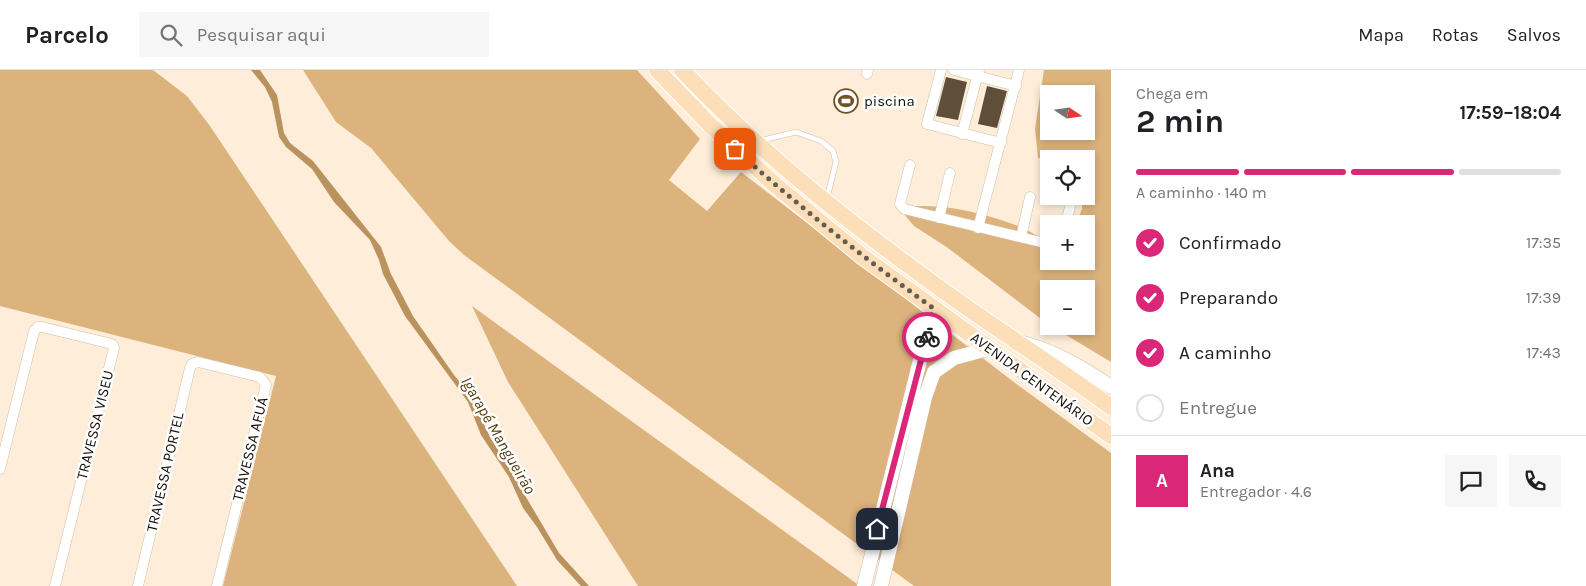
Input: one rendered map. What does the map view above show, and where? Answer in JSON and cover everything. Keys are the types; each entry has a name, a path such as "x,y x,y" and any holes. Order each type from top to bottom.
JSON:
{"main road":[{"name":"AVENIDA CENTENÁRIO","path":"657,70 710,125 774,184 863,258 991,348 1111,436"},
{"name":"AVENIDA CENTENÁRIO","path":"682,70 757,141 826,201 875,240 1111,407"},
{"path":"864,586 933,308"},
{"path":"1016,341 1040,347 1088,371 1111,387"},
{"path":"882,586 924,397 934,372 954,358 991,348"}],"street":[{"path":"941,70 927,124 1001,143"},
{"path":"954,70 978,73 1016,86"},
{"path":"978,228 1020,70"},
{"path":"962,134 978,73"},
{"path":"910,165 901,207 978,228 1040,242"},
{"path":"939,218 950,173"},
{"path":"1021,237 1030,197"},
{"name":"TRAVESSA VISEU","path":"0,469 34,330 42,327 108,342 114,348 55,586"},
{"name":"TRAVESSA PORTEL","path":"138,586 190,368 192,364 198,362"},
{"name":"TRAVESSA AFUÁ","path":"198,362 260,377 266,385 217,586"}],"lane":[{"path":"757,141 796,132 821,141 832,151 836,162 826,201"}],"shaded area":[{"path":"0,70 153,70 187,96 210,126 517,586 223,586 276,376 0,306"},
{"path":"251,70 260,70 277,95 284,133 290,143 313,161 381,247 391,274 413,316 454,375 469,393 491,439 516,475 523,492 559,553 589,586 581,586 557,560 523,508 509,477 481,435 468,402 405,316 383,274 370,240 334,202 312,169 286,147 279,137 272,102 265,87"},
{"path":"303,70 637,70 700,139 669,180 707,211 741,172 1015,383 1111,453 1111,586 914,586 464,255 449,241 371,148 336,122"},
{"path":"1044,70 1111,70 1111,362 1066,335 1095,335 1095,280 1040,280 1040,318 948,248 914,226 899,208 914,206 945,207 992,217 1021,227 1040,237 1040,270 1095,270 1095,215 1080,215 1082,205 1095,205 1095,150 1040,150 1040,158 1038,158 1035,129 1040,96 1040,140 1095,140 1095,85 1042,85"},
{"name":"piscina","path":"843,91 853,94 849,111 839,109"},
{"path":"472,306 860,586 638,586 508,382"}],"building":[{"path":"946,77 967,82 958,120 936,116"},
{"path":"987,86 1007,91 997,128 978,124"}],"way so far":[{"path":"735,149 863,258 933,308 927,337"}],"place":[{"name":"piscina","path":"846,101"}],"route":[{"path":"877,529 927,337"}],"water label":[{"name":"Igarapé Mangueirão","path":"499,435"}]}
